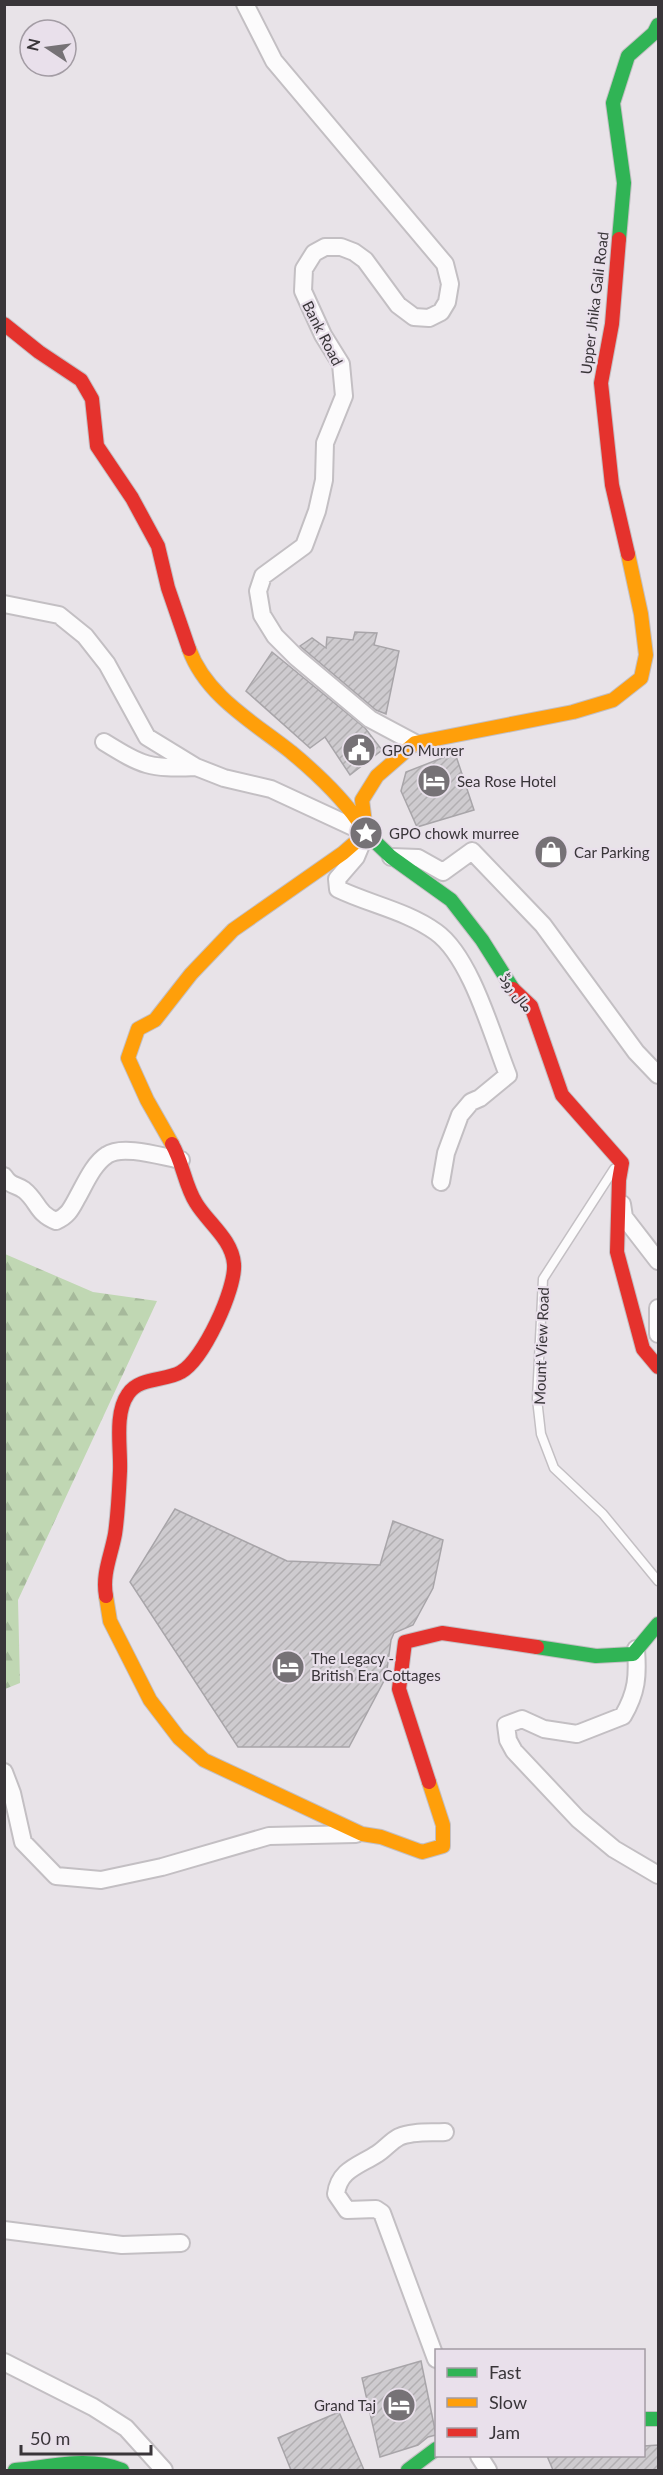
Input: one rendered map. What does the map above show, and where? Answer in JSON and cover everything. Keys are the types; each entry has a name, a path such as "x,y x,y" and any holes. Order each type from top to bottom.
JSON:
{"street":[{"name":"Bank Road","path":"245,4 273,61 445,264 450,284 447,302 441,312 429,318 414,317 398,305 365,261 354,252 341,247 325,247 314,253 304,269 303,291 323,335 341,364 344,396 325,443 324,480 317,511 304,546 263,576 258,591 261,615 275,636 296,657 370,719 415,742"},
{"name":"Upper Jhika Gali Road","path":"415,742 573,712 613,700 641,678 646,655 640,614 612,485 601,383 612,324 624,183 612,103 628,56 654,33 658,25"},
{"name":"مال روڈ","path":"4,324 39,352 81,380 92,399 97,446 132,498 158,546 168,588 192,656 217,695 293,754 347,805 366,833 391,857 451,900 470,924 509,985 531,1006 562,1095 620,1171"},
{"path":"4,604 59,615 86,636 107,664 147,737 196,767 224,778 271,789 366,833"},
{"path":"104,742 139,763 162,769 196,767"},
{"path":"415,742 377,776 362,800 366,833 356,857 337,879 338,889 415,921 436,932 451,947 470,979 508,1075 480,1098 471,1102 460,1115 446,1153 441,1182"},
{"path":"362,1834 204,1760 179,1738 150,1700 110,1621 103,1582 115,1534 121,1412 128,1393 144,1383 182,1372 202,1351 224,1307 234,1265 229,1246 195,1202 181,1160 147,1100 128,1058 138,1029 155,1020 191,974 233,930 343,853 366,833"},
{"path":"391,857 418,858 443,872 472,851 543,925 636,1052 658,1075"},
{"path":"4,1176 14,1187 23,1190 45,1217 56,1221 66,1217 98,1163 108,1154 119,1151 138,1152 181,1160"},
{"path":"620,1171 624,1217 658,1261"},
{"path":"620,1171 617,1252 643,1349 658,1367"},
{"path":"658,1308 658,1334"},
{"path":"4,1772 12,1793 23,1842 56,1876 101,1880 162,1867 269,1836 362,1834 381,1837 422,1852 443,1846 443,1825 399,1689 405,1642 442,1633 596,1656 633,1654 658,1624"},
{"path":"636,1649 637,1671 634,1696 623,1716 577,1734 544,1729 522,1719 506,1725 508,1740 514,1751 578,1818 614,1849 658,1875"},
{"path":"435,2356 382,2213 376,2209 347,2210 336,2194 337,2184 346,2171 378,2153 398,2138 412,2134 445,2132"},
{"path":"4,2230 122,2245 181,2243"},
{"path":"4,2362 93,2407 126,2428 164,2470"},
{"path":"408,2470 435,2450"},
{"path":"480,2457 488,2470"},
{"path":"15,2470 42,2469 69,2464 109,2464 122,2470"}],"lane":[{"name":"Mount View Road","path":"620,1171 610,1172 543,1279 537,1400 541,1434 554,1468 603,1514 658,1581"}],"green space":[{"path":"5,1254 93,1292 157,1301 18,1600 20,1683 5,1689"}],"building":[{"path":"355,632 377,633 374,645 399,651 386,714 376,710 300,646 312,638 326,648 327,637 353,640"},
{"path":"272,652 365,728 382,750 350,775 325,737 310,748 246,691"},
{"name":"Sea Rose Hotel","path":"455,753 474,810 417,827 401,791 406,772"},
{"name":"The Legacy - British Era Cottages","path":"175,1509 287,1561 380,1565 393,1521 443,1540 433,1588 413,1625 394,1633 386,1677 349,1747 238,1747 130,1582"},
{"name":"Grand Taj","path":"421,2361 435,2435 428,2437 418,2445 380,2457 362,2378"},
{"path":"339,2412 364,2470 291,2470 278,2438"},
{"path":"658,2445 658,2470 553,2470 547,2457 645,2457 645,2446"}],"traffic: fast":[{"path":"619,239 624,183 613,103 628,56 654,33 658,25"},
{"path":"358,821 366,833 391,857 451,900 482,940 513,989"},
{"path":"537,1647 596,1656 633,1654 658,1624"},
{"path":"645,2419 658,2419"},
{"path":"408,2470 435,2450"},
{"path":"15,2470 83,2463 122,2470"}],"traffic: slow":[{"path":"366,831 362,800 377,776 415,743 573,712 613,700 641,678 646,655 641,614 628,554"},
{"path":"189,649 197,666 219,694 309,768 335,793 358,821"},
{"path":"172,1144 147,1100 128,1058 138,1029 155,1020 191,974 233,930 343,853 366,833"},
{"path":"106,1596 110,1621 150,1700 179,1738 204,1760 362,1834 381,1837 422,1852 443,1846 443,1825 429,1782"}],"traffic: jam":[{"path":"619,239 612,324 601,383 612,485 628,554"},
{"path":"4,324 39,352 81,380 92,399 97,446 132,498 158,546 168,588 189,649"},
{"path":"513,989 531,1006 562,1095 622,1163 619,1180 617,1252 643,1349 658,1367"},
{"path":"106,1596 106,1573 118,1511 119,1431 124,1402 128,1394 139,1385 175,1375 190,1365 199,1354 216,1323 230,1290 233,1275 234,1264 229,1247 192,1196 172,1144"},
{"path":"429,1782 399,1689 405,1642 442,1633 537,1647"}],"place":[{"name":"GPO Murrer","path":"359,750"},
{"name":"Sea Rose Hotel","path":"434,781"},
{"name":"GPO chowk murree","path":"366,833"},
{"name":"Car Parking","path":"551,852"},
{"name":"The Legacy - British Era Cottages","path":"288,1667"},
{"name":"Grand Taj","path":"399,2405"}]}
